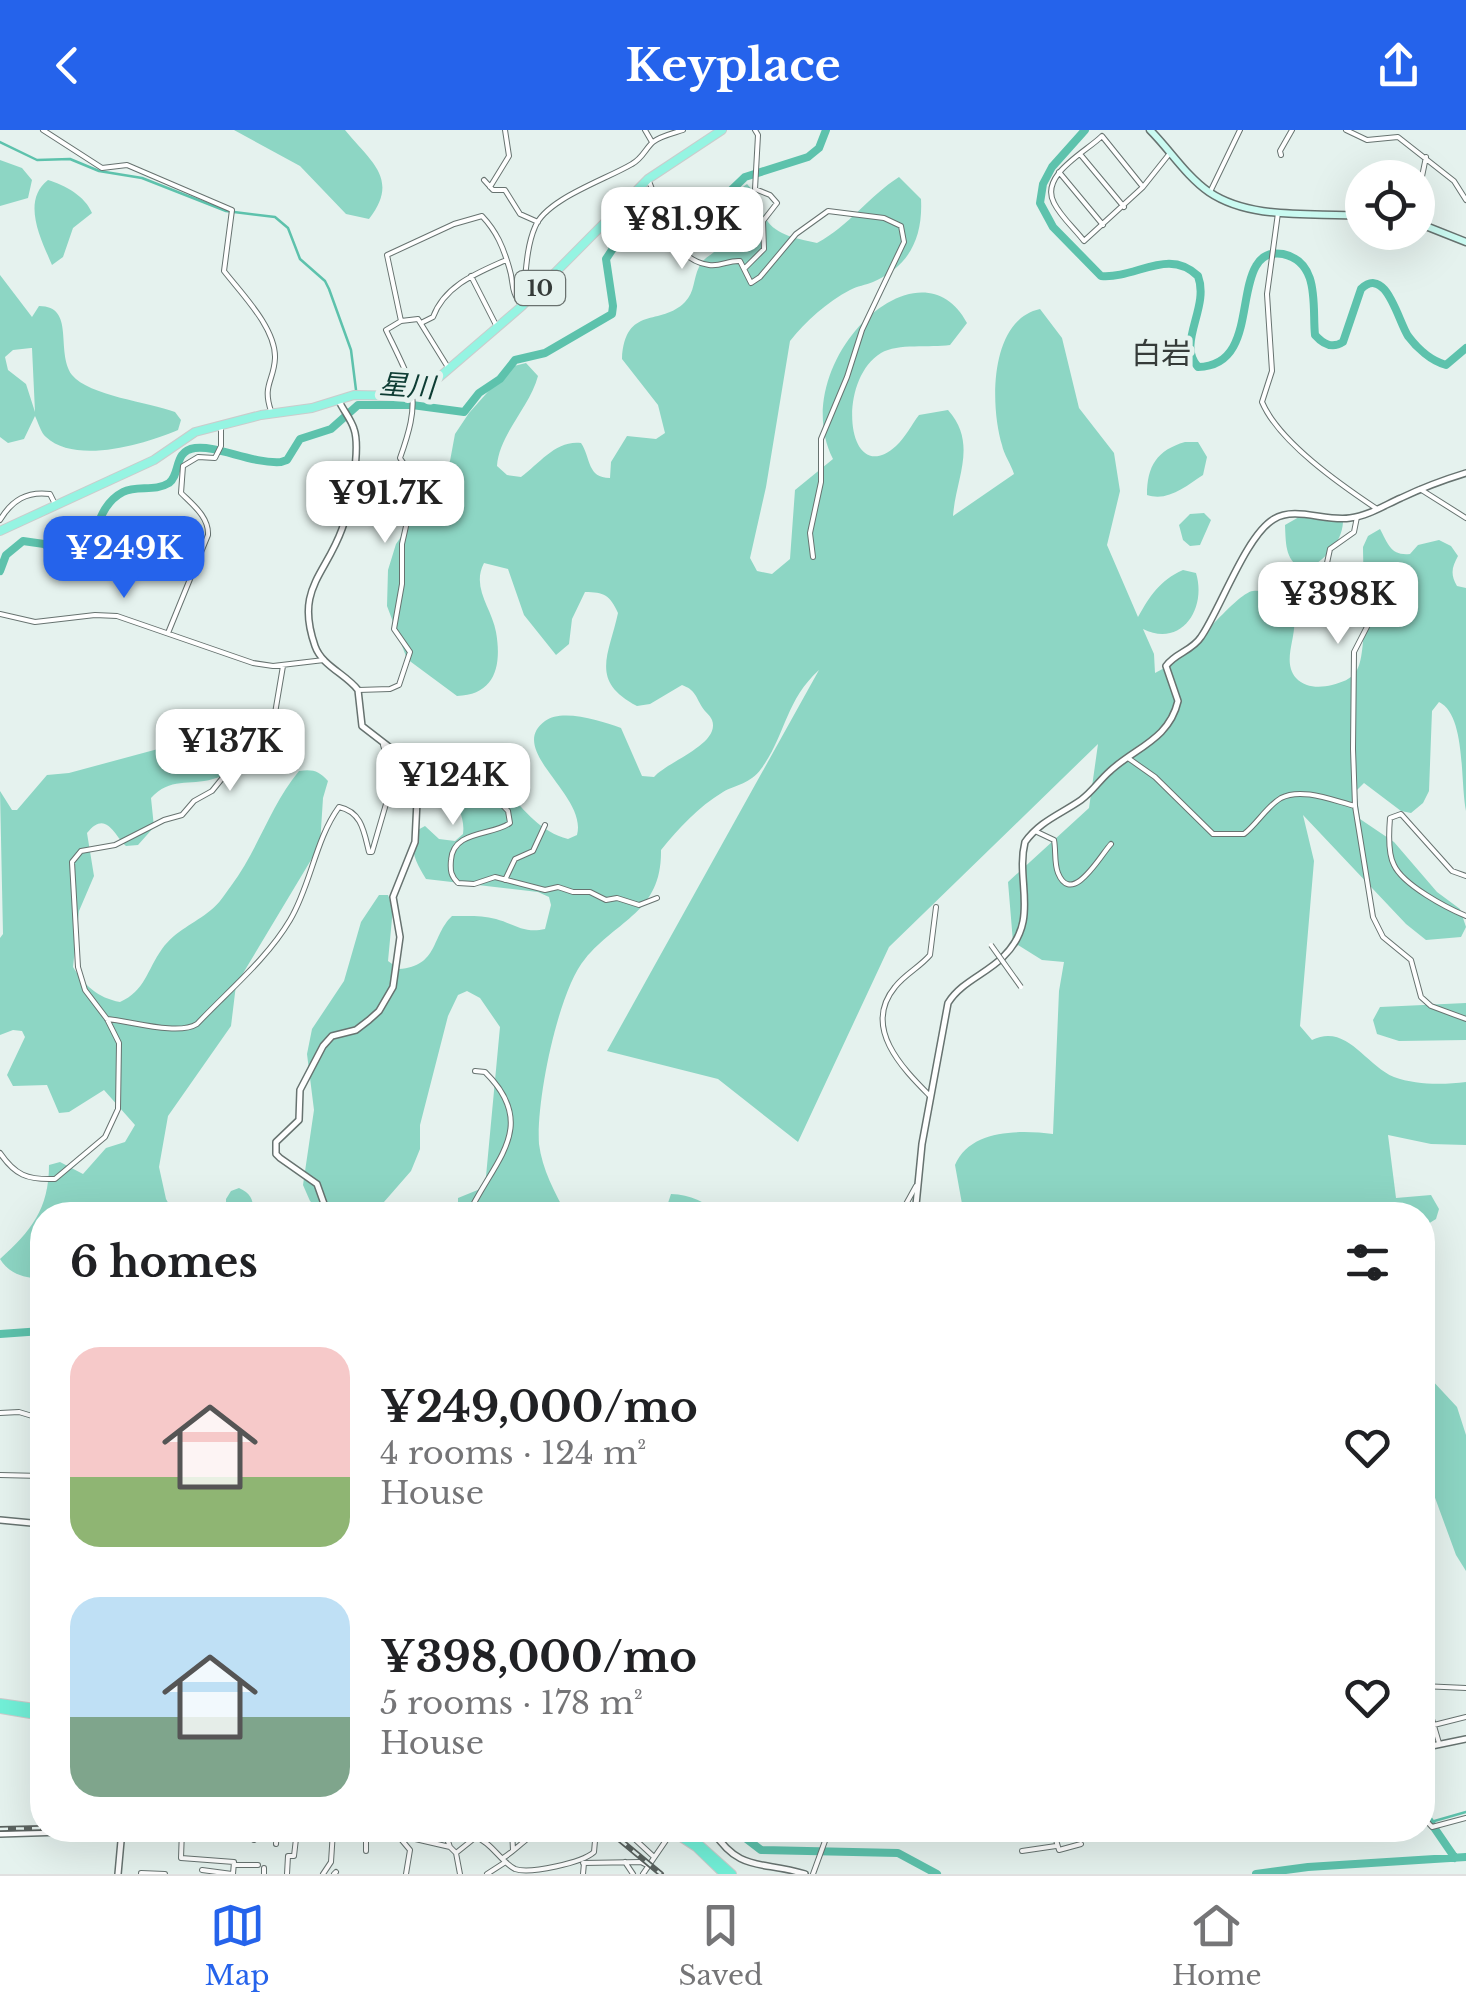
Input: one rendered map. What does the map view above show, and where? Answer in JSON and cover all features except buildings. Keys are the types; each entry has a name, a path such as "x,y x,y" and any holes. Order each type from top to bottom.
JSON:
{"highway":[{"path":"0,1706 30,1711"},
{"path":"689,1842 724,1874"},
{"path":"697,1842 732,1874"}],"main road":[{"name":"10","path":"414,395 450,370 522,306 648,179 722,130"},
{"path":"1150,130 1210,192 1232,204 1278,212 1345,215"},
{"path":"1435,230 1466,242"},
{"path":"0,531 154,460 195,432 271,413 340,403 360,394 414,395"}],"street":[{"path":"43,130 102,168 127,165 232,210 224,270 256,308 275,354 266,396 271,413"},
{"path":"490,187 509,156 506,130"},
{"path":"645,130 652,142"},
{"path":"522,306 532,236 538,222 555,203 634,163 645,156 652,142 682,130"},
{"path":"745,268 764,249 763,221 777,206 776,199 755,189 755,130"},
{"path":"1210,192 1240,130"},
{"path":"1281,156 1292,130"},
{"path":"1346,130 1368,140 1398,137 1454,181 1466,200"},
{"path":"1143,187 1102,136 1059,172 1051,192 1053,202 1084,242 1124,208 1143,187 1170,153"},
{"path":"1080,154 1124,208"},
{"path":"1059,172 1104,225"},
{"path":"648,179 672,242 693,260 710,266 734,260 745,268 748,281 754,283 796,234 828,210 897,223 905,236 880,298 862,330 847,378 821,438 821,482 810,534 812,557"},
{"path":"484,180 490,187 504,190 520,214 538,222"},
{"path":"1278,212 1266,294 1272,371 1263,396 1266,410 1321,469 1377,509"},
{"path":"402,321 387,254 482,216 496,232 511,272 510,288 522,306"},
{"path":"421,323 433,317 452,288 506,260"},
{"path":"470,276 498,328"},
{"path":"358,690 398,685 410,656 410,648 394,629 402,584 402,544 416,482 400,458 412,426 414,395 386,330 402,321 418,319 450,370"},
{"path":"323,1202 317,1184 276,1154 276,1142 299,1120 300,1090 323,1046 332,1036 356,1030 379,1012 393,987 400,938 393,897 416,842 418,800 411,772 400,753 362,726 358,690 324,660 315,644 309,601 316,577 342,530 348,510 356,438 340,403"},
{"path":"168,634 209,530 182,493 183,466 198,457 216,458 221,446 221,426"},
{"path":"916,1202 930,1096 948,1003 956,990 1007,954 1021,928 1025,907 1023,851 1033,831 1084,798 1108,772 1156,739 1175,712 1178,700 1166,666 1204,634 1238,566 1267,523 1284,514 1357,517 1466,473"},
{"path":"1420,489 1466,518"},
{"path":"0,520 28,493 50,494 54,504"},
{"path":"1357,517 1354,532 1330,549 1327,562 1354,611 1370,619 1354,654 1356,806 1366,882 1378,930 1411,960 1426,1003 1466,1019"},
{"path":"0,614 35,622 109,615 253,663 283,666 324,660"},
{"path":"0,1152 24,1178 54,1179 105,1138 118,1109 117,1037 89,998 81,979 72,877 76,855 86,849 115,845 182,815 229,770 274,747 282,738 274,719 283,666"},
{"path":"107,1020 178,1029 190,1029 197,1024 288,923 339,806 348,808 360,820 372,852 393,780 380,740"},
{"path":"1128,758 1155,777 1207,829 1222,836 1244,834 1276,802 1290,796 1314,796 1356,806"},
{"path":"411,772 472,760 486,788 508,811 510,823 505,827 478,832 451,854 451,874 464,886 490,877 545,890 558,886 640,905 657,898"},
{"path":"1466,876 1452,871 1401,814 1390,818 1390,852 1398,871 1445,907 1466,916"},
{"path":"505,880 515,859 533,851 545,826"},
{"path":"1033,831 1054,840 1058,874 1067,883 1090,874 1110,844"},
{"path":"930,1096 891,1050 883,1012 896,985 930,954 936,907"},
{"path":"991,946 1021,987"},
{"path":"475,1071 485,1072 492,1079 509,1109 512,1128 505,1153 476,1202"},
{"path":"907,1202 916,1186"},
{"path":"0,1413 30,1416"},
{"path":"0,1475 30,1476"},
{"path":"0,1520 30,1523"},
{"path":"1435,1684 1466,1688"},
{"path":"1435,1726 1466,1717"},
{"path":"1435,1729 1439,1743"},
{"path":"1435,1744 1466,1739"},
{"path":"1435,1826 1466,1818"},
{"path":"0,1834 30,1833"},
{"path":"118,1874 122,1842"},
{"path":"182,1842 181,1858 234,1862 262,1869"},
{"path":"287,1874 288,1856 294,1856 296,1842"},
{"path":"323,1874 329,1869 331,1842"},
{"path":"366,1842 366,1851"},
{"path":"404,1842 410,1850 406,1874"},
{"path":"428,1842 450,1847"},
{"path":"448,1842 456,1853 460,1874"},
{"path":"456,1853 468,1842"},
{"path":"486,1842 521,1872 583,1862 647,1865"},
{"path":"513,1842 513,1851"},
{"path":"487,1874 523,1842"},
{"path":"583,1874 583,1862 594,1852 594,1842"},
{"path":"638,1842 654,1857"},
{"path":"643,1874 664,1842"},
{"path":"721,1842 745,1864 805,1874"},
{"path":"813,1874 826,1842"},
{"path":"1054,1842 1059,1850 1081,1844"},
{"path":"1022,1851 1056,1846"},
{"path":"202,1859 202,1872 233,1874 234,1865"},
{"path":"625,1862 633,1874"},
{"path":"595,1864 596,1874"},
{"path":"141,1873 164,1874"}],"green space":[{"path":"234,130 345,130 378,172 382,193 378,205 369,219 346,214 300,166"},
{"path":"0,160 22,168 32,180 28,198 0,206"},
{"path":"899,177 921,199 920,226 912,249 896,268 825,306 790,341 750,558 757,571 772,574 790,559 795,490 833,459 823,422 827,385 842,350 864,321 891,301 919,292 945,299 967,323 950,345 888,350 866,367 853,406 858,443 867,454 879,456 899,443 919,415 948,410 957,423 964,448 953,516 1014,474 998,428 997,367 1011,329 1023,316 1040,309 1062,338 1079,408 1114,453 1120,491 1107,545 1138,617 1161,584 1183,570 1196,573 1198,600 1188,622 1169,633 1143,629 1154,654 1155,673 1182,655 1245,595 1258,591 1281,598 1293,613 1290,661 1296,678 1313,686 1343,682 1355,673 1360,661 1364,630 1363,547 1368,536 1380,529 1391,548 1404,554 1410,554 1418,545 1439,540 1451,546 1458,556 1453,578 1457,586 1466,588 1466,811 1458,734 1448,709 1439,702 1432,711 1429,791 1423,803 1411,813 1401,811 1364,783 1356,791 1360,819 1394,842 1437,892 1460,909 1466,927 1461,937 1426,940 1406,924 1303,815 1314,861 1300,1026 1312,1040 1324,1036 1346,1041 1394,1077 1430,1084 1466,1082 1466,1145 1431,1144 1388,1135 1396,1198 1431,1195 1435,1202 962,1202 955,1165 972,1144 997,1134 1053,1134 1059,991 1064,962 1042,960 1013,942 1008,882 1089,808 1098,744 889,947 798,1142 718,1079 607,1051 819,670 799,694 757,774 723,792 689,818 661,850 654,888 646,901 598,945 575,974 551,1047 539,1125 543,1163 560,1202 458,1202 458,1198 485,1187 500,1027 480,998 467,991 458,995 448,1016 420,1125 420,1149 411,1171 384,1202 311,1202 303,1185 314,1110 307,1054 312,1029 344,981 361,922 379,895 388,895 393,908 388,961 399,969 412,967 428,956 452,916 485,917 525,929 545,929 551,905 549,897 538,892 426,879 415,857 414,832 425,826 439,839 455,841 463,834 461,814 443,784 440,766 469,763 484,769 538,823 568,839 577,835 577,820 535,745 535,733 545,721 572,716 621,728 642,776 654,777 701,744 713,729 711,718 694,693 682,685 650,704 637,706 613,687 606,666 618,613 606,596 585,592 572,619 569,644 556,655 524,615 508,569 484,563 481,589 498,644 496,667 488,684 457,696 407,659 387,606 388,570 396,544 450,461 455,434 510,367 526,363 538,376 503,443 497,466 507,475 521,477 556,449 581,443 593,471 610,478 611,462 627,436 656,439 665,433 658,405 622,359 630,330 637,323 685,302 701,264 715,251 727,230 742,188 747,184 751,189 770,225 789,236 817,243"},
{"path":"48,180 74,192 92,213 73,228 63,257 52,265 34,209 40,189"},
{"path":"0,275 32,317 39,306 57,313 67,365 80,382 175,412 181,420 178,430 148,441 92,451 59,445 44,435 35,416 24,439 8,443 0,437","holes":["32,348 35,412 26,384 8,370 5,357 13,350"]},
{"path":"1185,442 1198,442 1207,457 1203,475 1169,495 1147,495 1156,461 1167,450"},
{"path":"1204,513 1211,520 1200,545 1190,546 1183,540 1179,525 1190,514"},
{"path":"1336,516 1343,522 1342,530 1330,551 1306,571 1290,558 1285,525 1299,517"},
{"path":"195,739 225,742 248,757 245,765 225,775 158,791 151,798 154,827 138,845 126,846 105,824 99,823 87,833 94,876 79,911 73,967 92,990 120,1002 135,992 167,942 224,896 299,771 315,771 328,781 320,845 236,985 231,1026 168,1116 159,1167 168,1202 44,1202 49,1165 60,1162 83,1174 106,1148 125,1142 135,1125 104,1090 69,1112 59,1113 47,1085 13,1086 7,1075 25,1037 22,1031 13,1030 0,1035 0,791 12,810 17,810 47,775 69,773"},
{"path":"1466,1003 1466,1040 1399,1041 1377,1034 1373,1020 1380,1007"},
{"path":"239,1188 252,1202 226,1202 231,1191"},
{"path":"671,1194 701,1202 668,1202"},
{"path":"30,1226 30,1277 13,1272 0,1259"},
{"path":"1435,1383 1457,1407 1466,1435 1466,1571 1435,1498"}],"waterway":[{"name":"星川","path":"0,571 6,555 23,541 44,544 67,560 82,558 107,505 128,490 169,483 188,450 214,449 281,462 287,460 300,439 331,429 358,405 412,405 464,412 515,360 545,353 612,314 606,259 618,241 654,230 669,211 682,203 721,200 745,177 808,157 819,148 826,130"},
{"name":"星川","path":"1085,130 1052,167 1043,184 1040,203 1053,227 1101,276 1163,264 1187,268 1198,276 1200,300 1190,347 1198,367 1215,364 1227,355 1240,328 1256,266 1275,253 1304,266 1312,287 1315,335 1324,343 1343,342 1361,289 1377,284 1390,298 1408,336 1430,357 1446,365 1466,348"},
{"path":"0,142 37,160 70,159 99,171 142,178 226,211 275,217 288,228 300,259 329,289 351,350 356,390"},
{"path":"0,1334 30,1332"},
{"path":"1435,1821 1466,1812"},
{"path":"1435,1829 1455,1858"},
{"path":"751,1842 761,1850 898,1853 937,1874"},
{"path":"1256,1874 1466,1857"}],"railway":[{"path":"0,1829 30,1828"},
{"path":"622,1842 661,1874"}],"district":[{"name":"白岩","path":"1161,353"}]}
